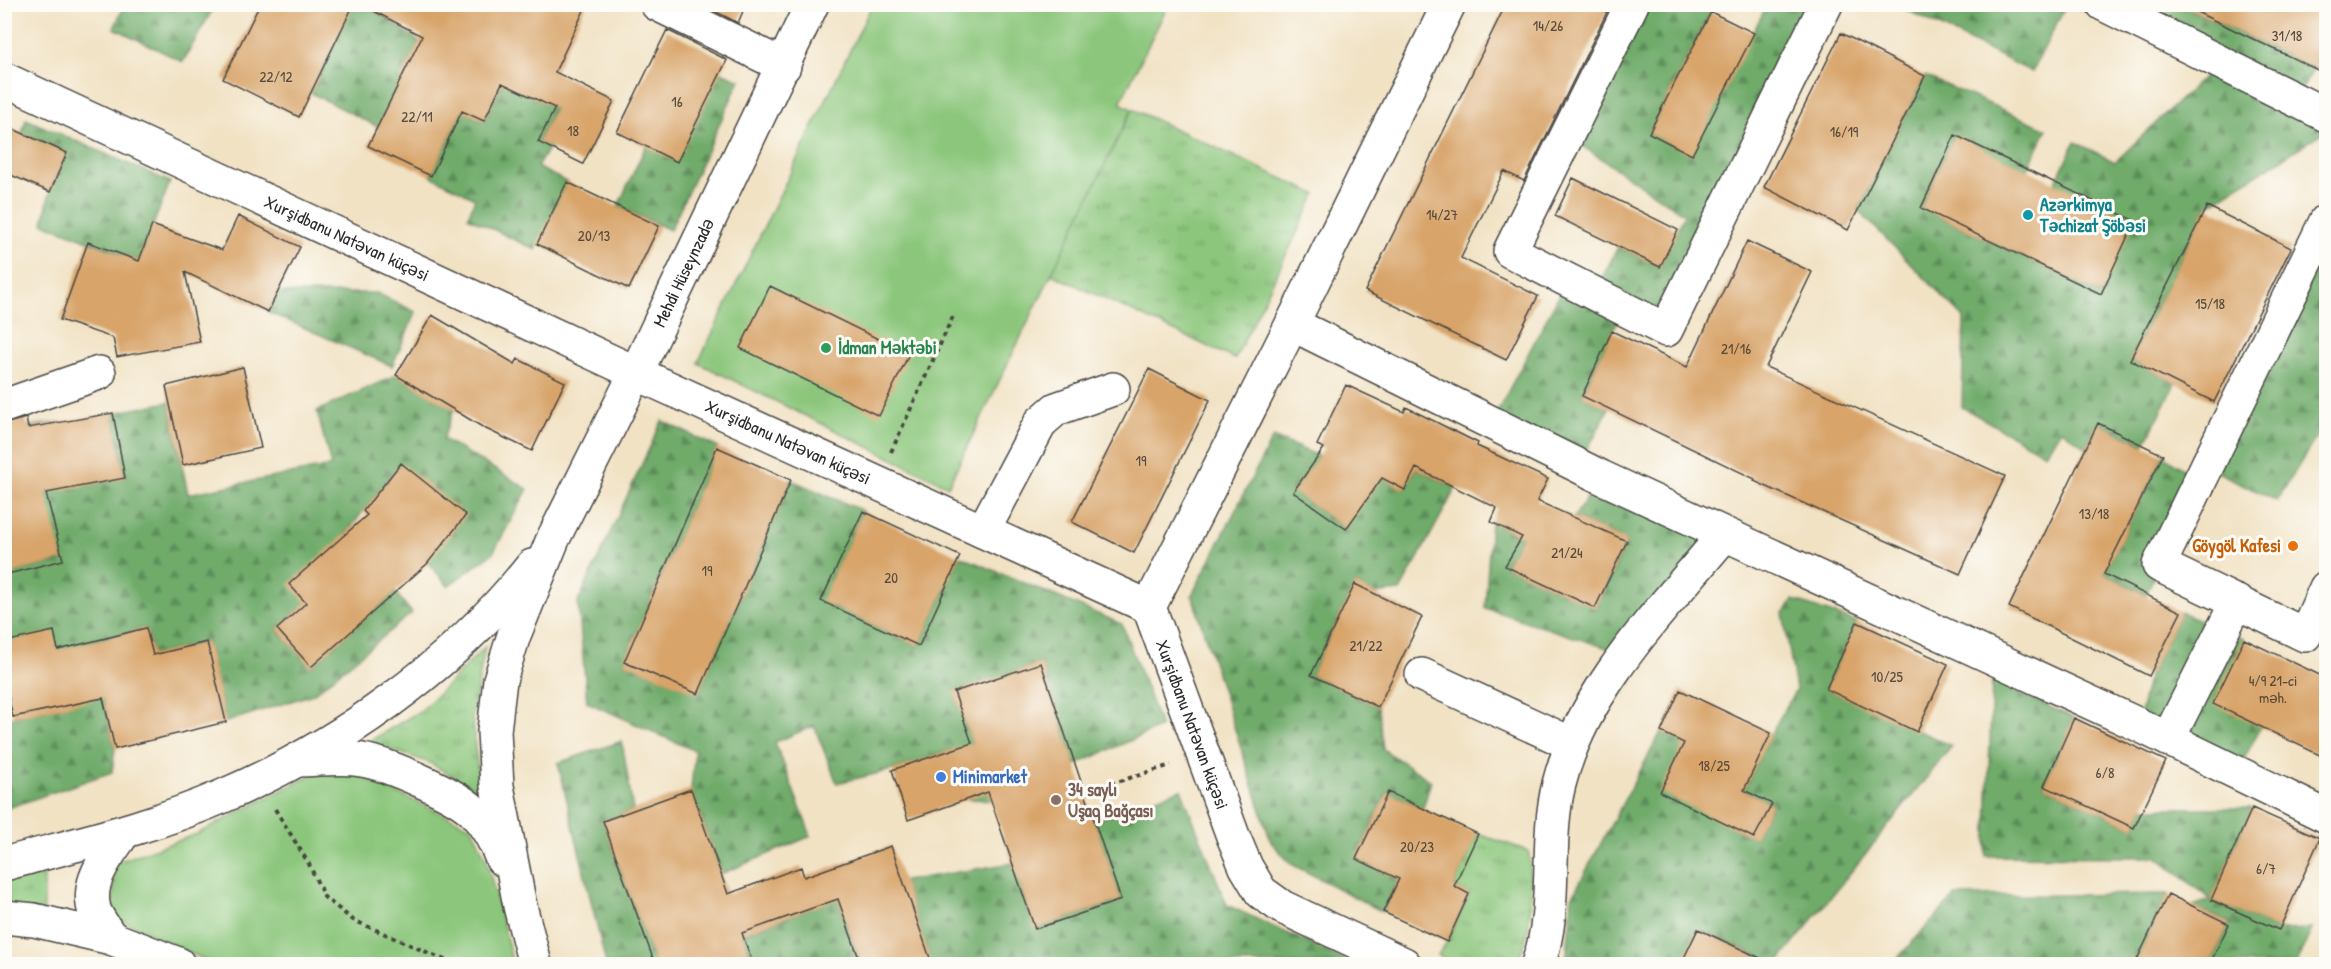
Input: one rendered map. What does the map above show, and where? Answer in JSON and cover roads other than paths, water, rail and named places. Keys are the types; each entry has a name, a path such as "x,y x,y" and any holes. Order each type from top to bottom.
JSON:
{"street":[{"path":"657,4 784,66"},
{"name":"Mehdi Hüseynzadə","path":"553,539 636,373 812,4"},
{"path":"1149,606 1292,324 1449,4"},
{"path":"1632,4 1510,251 1666,330 1826,4"},
{"path":"2103,5 2326,115"},
{"name":"Xurşidbanu Natəvan küçəsi","path":"4,79 636,373 1149,606 1246,867 1262,892 1281,907 1404,964"},
{"path":"2326,221 2159,565 2305,635 2326,588"},
{"path":"1292,324 1586,470 2168,739 2326,816"},
{"path":"4,406 99,373"},
{"path":"983,531 1041,422 1056,409 1113,389"},
{"path":"1538,964 1547,928 1553,821 1559,784 1572,744 1600,692 1625,654 1724,535"},
{"path":"4,864 124,832 222,797 298,760 378,709 426,674 507,597 553,539"},
{"path":"535,964 520,906 497,786 494,731 500,680 514,635 553,539"},
{"path":"2168,739 2237,602"},
{"path":"1422,675 1572,744"},
{"path":"298,760 360,759 386,766 436,789 473,811 500,853 520,906"},
{"path":"111,938 94,910 93,890 101,865 124,832"},
{"path":"4,917 34,920 111,938 178,964"}],"place":[{"name":"Azərkimya Təchizat Şöbəsi","path":"2028,215"},
{"name":"İdman Məktəbi","path":"826,348"},
{"name":"Göygöl Kafesi","path":"2293,546"},
{"name":"Minimarket","path":"941,777"},
{"name":"34 saylı Uşaq Bağçası","path":"1056,800"}]}
